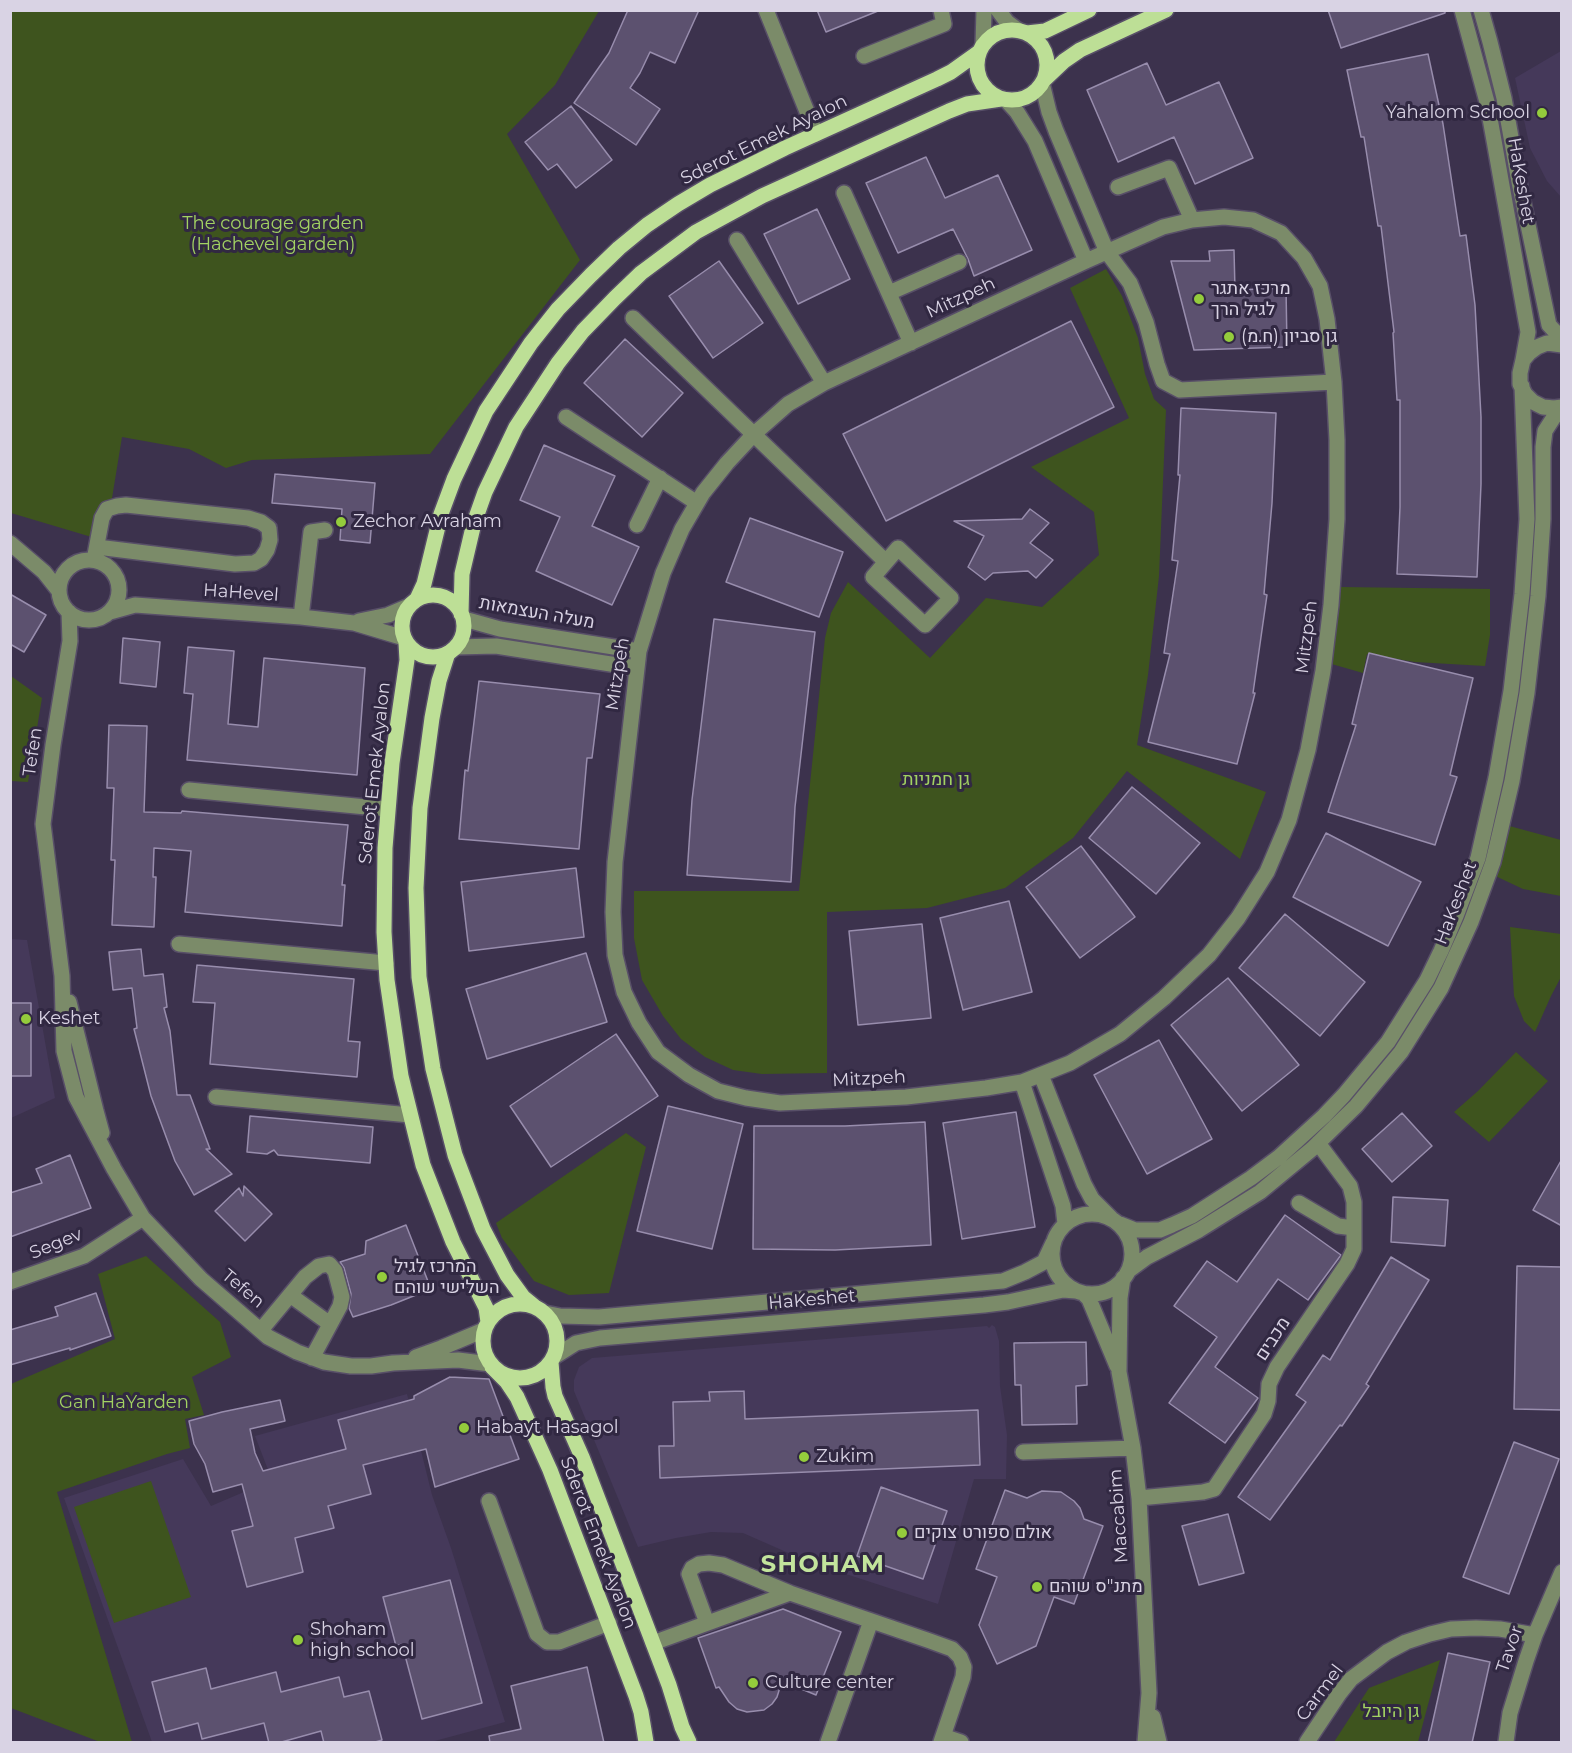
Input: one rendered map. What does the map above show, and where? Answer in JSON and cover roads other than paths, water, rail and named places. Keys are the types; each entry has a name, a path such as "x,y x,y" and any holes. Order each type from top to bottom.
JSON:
{"main road":[{"path":"1089,10 1045,31 1001,31 995,34 981,49 976,64 981,84 990,93 1003,99 1013,101 1028,97 1064,61 1080,50 1166,10"},
{"path":"1023,32 1036,39 1043,48 1047,60 1043,81"},
{"name":"Sderot Emek Ayalon","path":"413,603 429,569 444,505 454,479 482,420 505,380 558,309 619,248 678,204 747,166 951,72 981,49"},
{"path":"540,1309 515,1303 503,1307 492,1316 486,1326 482,1343 485,1356 491,1365 506,1376 518,1379 531,1377 543,1371 553,1360 558,1337 554,1323 540,1309 523,1297 507,1275 483,1229 455,1155 433,1069 421,988 417,931 416,888 420,808 432,718 439,681 452,650 461,640 464,630 462,574 474,524 485,492 516,427 558,363 583,331 641,273 696,232 799,178 967,104 1003,99"},
{"path":"452,650 438,657 427,657 414,651 405,640 402,622 413,603 428,596 438,596 452,602 462,617"},
{"name":"Sderot Emek Ayalon","path":"405,640 407,660 387,809 384,888 388,991 410,1115 423,1165 453,1242 486,1308 486,1326"},
{"name":"Sderot Emek Ayalon","path":"553,1360 555,1396 582,1457 689,1743"},
{"name":"Sderot Emek Ayalon","path":"491,1365 517,1397 550,1470 636,1696 646,1743"}],"street":[{"path":"766,10 816,134"},
{"path":"864,56 944,24 941,10"},
{"path":"981,49 984,10"},
{"path":"998,10 1007,22 1023,32"},
{"name":"HaKeshet","path":"1116,1221 1135,1230 1160,1230 1192,1216 1251,1178 1317,1123 1344,1095 1388,1042 1407,1014 1437,961 1478,858 1496,778 1511,691 1522,594 1527,519 1520,372 1528,332 1487,102 1462,10"},
{"name":"HaKeshet","path":"1481,10 1504,98 1519,182 1550,325 1562,339"},
{"path":"1043,81 1047,105 1056,131 1107,252 1130,283 1146,322 1163,381 1180,390 1334,382"},
{"path":"1003,99 1017,112 1035,141 1086,261"},
{"path":"1118,187 1169,168 1192,220"},
{"path":"844,193 911,343"},
{"name":"Mitzpeh","path":"1224,217 1253,220 1281,233 1304,258 1320,286 1327,319 1334,382 1337,440 1337,519 1331,605 1323,671 1306,760 1289,820 1268,872 1238,918 1209,955 1164,998 1120,1034 1070,1063 1041,1075 1022,1082 986,1088 906,1097 780,1103 718,1091 689,1075 658,1052 639,1023 624,993 615,955 613,912 615,862 636,668 663,573 682,529 697,503 727,462 788,404 824,383 1107,252 1163,227 1192,220 1224,217"},
{"path":"737,240 824,383"},
{"path":"889,293 959,262"},
{"path":"633,318 885,561"},
{"path":"1523,360 1529,352 1547,343 1562,345"},
{"path":"1522,386 1525,394 1533,402 1543,407 1562,408"},
{"name":"HaKeshet","path":"1126,1275 1147,1257 1199,1230 1260,1192 1336,1128 1401,1052 1441,988 1456,958 1493,862 1515,761 1533,648 1543,519 1545,431 1562,408"},
{"path":"566,417 697,503"},
{"path":"637,525 660,478"},
{"path":"92,620 77,617 69,612 60,599 61,578 74,563 95,553 235,564 254,563 261,559 267,550 270,540 269,528 261,522 248,518 126,505 117,506 106,509 95,553"},
{"path":"301,617 311,532 325,530"},
{"path":"10,543 45,572 59,591"},
{"path":"898,548 951,598 925,625 873,577 885,561 898,548"},
{"path":"95,553 111,568 120,586 135,605"},
{"path":"45,572 66,570"},
{"path":"70,641 92,620 110,612 116,605 120,586"},
{"name":"HaHevel","path":"344,622 377,618 413,603"},
{"name":"HaHevel","path":"110,612 135,605 301,617 377,629 405,640"},
{"name":"Tefen","path":"69,612 70,641 43,824 62,976 64,1051 76,1097 114,1169 143,1218 201,1279 268,1336 297,1352 324,1362 351,1366 458,1360 491,1365"},
{"name":"מעלה העצמאות","path":"462,617 500,629 639,651"},
{"name":"מעלה העצמאות","path":"452,650 496,646 636,668"},
{"path":"189,790 387,809"},
{"path":"180,944 386,963"},
{"path":"1041,1075 1084,1184 1092,1199 1116,1221 1127,1233 1131,1245 1132,1257 1126,1275 1119,1283 1104,1292 1080,1292 1062,1281 1054,1269 1051,1253 1056,1234 1065,1224 1075,1217 1086,1214 1101,1214 1116,1221"},
{"path":"1022,1082 1063,1206 1065,1224"},
{"path":"216,1097 410,1115"},
{"name":"מכבים","path":"1139,1498 1214,1489 1264,1414 1268,1401 1269,1384 1276,1367 1347,1264 1354,1249 1354,1202 1350,1186 1318,1143"},
{"path":"1299,1203 1338,1226 1354,1228"},
{"name":"Segev","path":"10,1282 84,1256 143,1218"},
{"name":"HaKeshet","path":"540,1309 560,1316 599,1317 1003,1281 1044,1262 1053,1243"},
{"path":"261,1330 305,1277 319,1266 329,1264 335,1271 342,1297 340,1306 312,1358"},
{"name":"Maccabim","path":"1126,1275 1120,1298 1119,1372 1133,1448 1139,1498 1149,1693 1145,1743"},
{"name":"HaKeshet","path":"553,1360 576,1343 600,1338 984,1305 1063,1290 1080,1292"},
{"name":"Maccabim","path":"1080,1292 1089,1299 1119,1372"},
{"path":"290,1295 330,1324"},
{"name":"Tefen","path":"393,1363 441,1348 486,1326"},
{"path":"1023,1452 1133,1448"},
{"path":"489,1501 537,1634 547,1641 560,1641 609,1623"},
{"path":"707,1623 689,1574 692,1568 699,1564 709,1563 723,1565 790,1593 952,1649 960,1657 964,1667 963,1677 942,1739 961,1743"},
{"name":"Tavor","path":"1506,1743 1510,1713 1535,1635 1562,1572"},
{"path":"653,1643 790,1593"},
{"path":"828,1743 871,1621"},
{"name":"Carmel","path":"1306,1743 1351,1679 1387,1652 1406,1642 1452,1629 1500,1629 1535,1635"},
{"name":"Maccabim","path":"1149,1693 1159,1743"}],"place":[{"name":"Yahalom School","path":"1542,113"},
{"name":"מרכז אתגר לגיל הרך","path":"1199,299"},
{"name":"גן סביון (ח.מ)","path":"1229,337"},
{"name":"Zechor Avraham","path":"341,522"},
{"name":"Keshet","path":"26,1019"},
{"name":"המרכז לגיל השלישי שוהם","path":"382,1277"},
{"name":"Habayt Hasagol","path":"464,1428"},
{"name":"Zukim","path":"804,1457"},
{"name":"אולם ספורט צוקים","path":"902,1533"},
{"name":"מתנ\"ס שוהם","path":"1037,1587"},
{"name":"Shoham high school","path":"298,1640"},
{"name":"Culture center","path":"753,1683"}],"district":[{"name":"SHOHAM","path":"823,1565"}],"park label":[{"name":"The courage garden (Hachevel garden)","path":"273,234"},
{"name":"גן חמניות","path":"936,780"},
{"name":"Gan HaYarden","path":"124,1403"},
{"name":"גן היובל","path":"1391,1712"}]}
